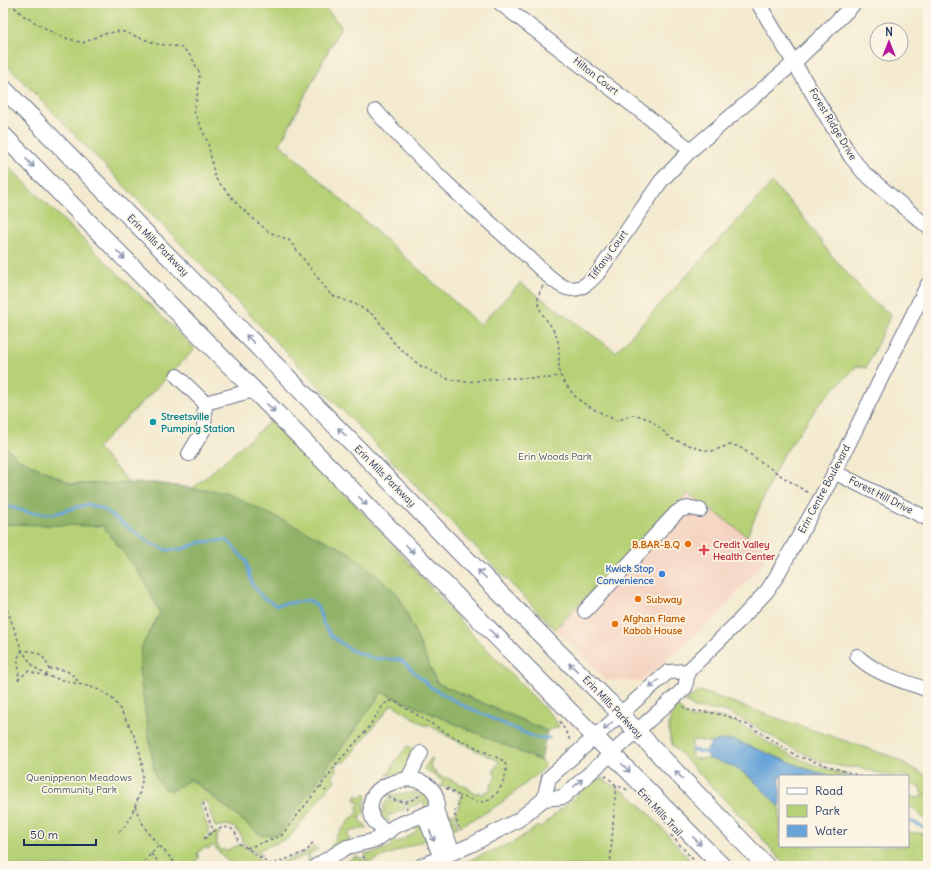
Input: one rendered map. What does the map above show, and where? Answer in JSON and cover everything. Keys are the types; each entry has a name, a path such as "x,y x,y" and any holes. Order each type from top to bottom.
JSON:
{"main road":[{"name":"Erin Mills Parkway","path":"3,88 621,714 766,866"},
{"path":"3,135 722,866"}],"street":[{"name":"Hilton Court","path":"500,3 692,150"},
{"name":"Forest Ridge Drive","path":"758,3 851,157 864,173 928,227"},
{"name":"Tiffany Court","path":"376,110 402,140 498,230 560,285 572,289 585,285 592,280 661,181 692,150 795,62 855,3"},
{"name":"Erin Centre Boulevard","path":"688,671 767,591 820,499 928,284"},
{"path":"177,376 205,403 204,429 189,454"},
{"path":"205,403 254,390"},
{"name":"Forest Hill Drive","path":"834,472 928,519"},
{"path":"585,611 676,514 683,508 692,507 700,510"},
{"path":"856,656 865,664 879,671 928,690"},
{"path":"422,866 471,845 518,820 544,799 563,797 685,688 688,671 668,672 549,778 544,799"},
{"path":"408,779 421,753"},
{"path":"316,866 347,847 376,840 388,832 395,826 430,812 438,802 436,795 432,790 419,781 408,779 388,783 377,790 370,806 371,815 374,822 388,832"},
{"path":"430,812 447,855"}],"path":[{"path":"10,3 24,16 59,36 83,43 102,34 121,31 160,45 170,45 183,48 192,58 200,74 194,111 208,143 215,178 240,207 269,232 289,240 332,295 355,304 375,316 395,344 419,365 448,379 466,382 506,378 550,378 560,374"},
{"path":"550,277 538,294 538,303 544,317 557,336 560,350 560,374 578,400 618,421 630,415 637,415 651,420 672,439 703,450 712,450 729,445 738,446 783,477 820,499"},
{"path":"3,598 22,651 34,667 46,675"},
{"path":"46,675 49,668 44,658 36,652 31,650 22,651 18,655 18,680 28,671 93,687 107,694 113,700 129,725 138,744 142,758 143,774 141,787 135,806 124,829 118,832"},
{"path":"49,668 63,669 73,675 80,684"},
{"path":"674,698 687,710 714,713 730,717 750,726 797,756 857,775"},
{"path":"248,848 281,836 336,764 366,731 384,704 390,701 394,701 450,735 504,761 506,764 507,772 499,790 487,801 479,802 460,796 448,788 441,788"},
{"name":"Erin Mills Trail","path":"605,775 616,785 629,790"},
{"path":"610,866 616,785"},
{"path":"320,786 326,791"},
{"path":"377,790 389,798 399,801 410,801 422,793"},
{"path":"459,827 454,813 459,803 460,796"},
{"path":"203,804 213,830"},
{"path":"135,806 148,833 178,866"},
{"path":"204,839 213,830 225,827 230,828 236,834 238,843 248,848 269,864 279,862 307,851 313,842"},
{"name":"Erin Mills Trail","path":"668,831 699,866"},
{"path":"140,866 159,845"},
{"path":"151,854 160,863 160,866"}],"shaded area":[{"path":"689,493 747,536 771,550 756,571 717,615 641,682 605,680 575,647 555,629"}],"green space":[{"name":"Erin Woods Park","path":"3,3 321,3 341,26 280,144 480,325 520,283 616,352 772,183 801,214 831,255 873,302 891,314 866,368 857,366 820,403 780,460 747,536 688,493 555,629 3,61"},
{"path":"3,161 195,349 97,448 131,484 72,484 19,459 3,445"},
{"path":"272,420 380,530 469,631 554,718 559,727 547,731 437,683 398,594 192,489"},
{"path":"3,445 19,459 72,484 155,483 226,493 349,552 398,594 437,683 547,731 541,761 382,692 279,834 262,836 191,779 172,791 163,788 155,776 139,670 141,648 160,613 143,578 103,526 3,524"},
{"name":"Quenippenon Meadows Community Park","path":"3,524 103,526 143,578 160,613 149,632 139,670 155,776 190,779 262,836 279,834 382,692 541,761 546,767 504,801 482,815 460,826 455,814 460,803 460,799 463,796 451,787 440,787 443,781 424,769 431,758 433,759 430,765 433,767 431,770 436,772 436,774 469,788 469,790 477,794 478,792 483,795 485,791 488,792 496,775 493,773 499,761 449,737 427,724 426,726 392,704 349,757 343,763 340,762 336,765 335,768 337,771 331,777 335,780 289,838 259,850 262,857 242,842 241,835 235,828 228,825 215,827 206,801 199,803 209,830 209,833 204,838 206,840 215,832 220,833 216,840 221,849 227,850 238,845 244,846 259,858 260,860 255,866 232,866 213,845 208,849 205,847 197,853 199,858 195,862 198,866 3,866"},
{"path":"700,691 893,757 928,777 928,822 909,805 909,796 917,798 923,796 919,787 909,783 909,775 885,775 858,767 843,767 818,760 784,744 750,723 724,711 695,708 684,701"},
{"path":"678,706 685,714 693,719 713,716 728,719 789,754 815,765 847,775 828,775 804,768 734,740 717,741 713,743 697,740 692,741 691,756 694,759 710,759 731,765 749,777 779,806 779,847 909,847 909,832 927,834 928,866 786,866 757,833 673,746 669,725 674,710"},
{"path":"407,746 417,751 404,774 387,775 393,767 392,766"},
{"path":"601,778 628,794 648,812 695,866 463,866 462,863 514,842 538,826 540,828 589,784"},
{"path":"416,786 425,790 414,797 404,800 399,800 383,792 390,789 391,795 417,792"},
{"path":"426,792 429,801 425,808 423,802 408,808 408,802 416,799"},
{"path":"365,793 367,795 364,804 365,814 359,816 362,824 365,824 367,828 348,832 349,840 332,850 330,847 336,840 335,838 352,817 353,818 359,811 356,808 360,803 355,800 357,795 361,798"},
{"path":"388,799 403,803 406,809 387,816 389,823 380,819 378,814 384,812 384,805"},
{"path":"445,810 451,814 452,813 458,827 449,830"},
{"path":"413,824 421,824 430,838 367,863 365,854 377,852 392,846 389,839 391,838 396,843 417,832"},
{"path":"313,846 318,849 308,855 312,861 307,866 303,866 309,863 306,855 279,866 279,863 310,850"},
{"path":"357,856 360,860 362,857 366,864 361,866 339,866"}],"water":[{"path":"734,740 804,768 828,775 779,775 779,806 748,775 729,765 710,759 706,753 708,748 713,743"}],"waterway":[{"path":"3,505 28,512 53,514 88,504 103,509 150,543 166,550 182,549 202,542 227,540 246,561 252,584 262,597 276,605 309,600 318,607 323,623 331,636 351,650 372,658 401,660 432,688 462,705 536,738 549,738"},
{"path":"692,750 708,753"},
{"path":"909,820 928,829"}],"place":[{"name":"Streetsville Pumping Station","path":"153,422"},
{"name":"B.BAR-B.Q","path":"688,544"},
{"name":"Credit Valley Health Center","path":"704,550"},
{"name":"Kwick Stop Convenience","path":"662,574"},
{"name":"Subway","path":"638,599"},
{"name":"Afghan Flame Kabob House","path":"615,624"}]}
